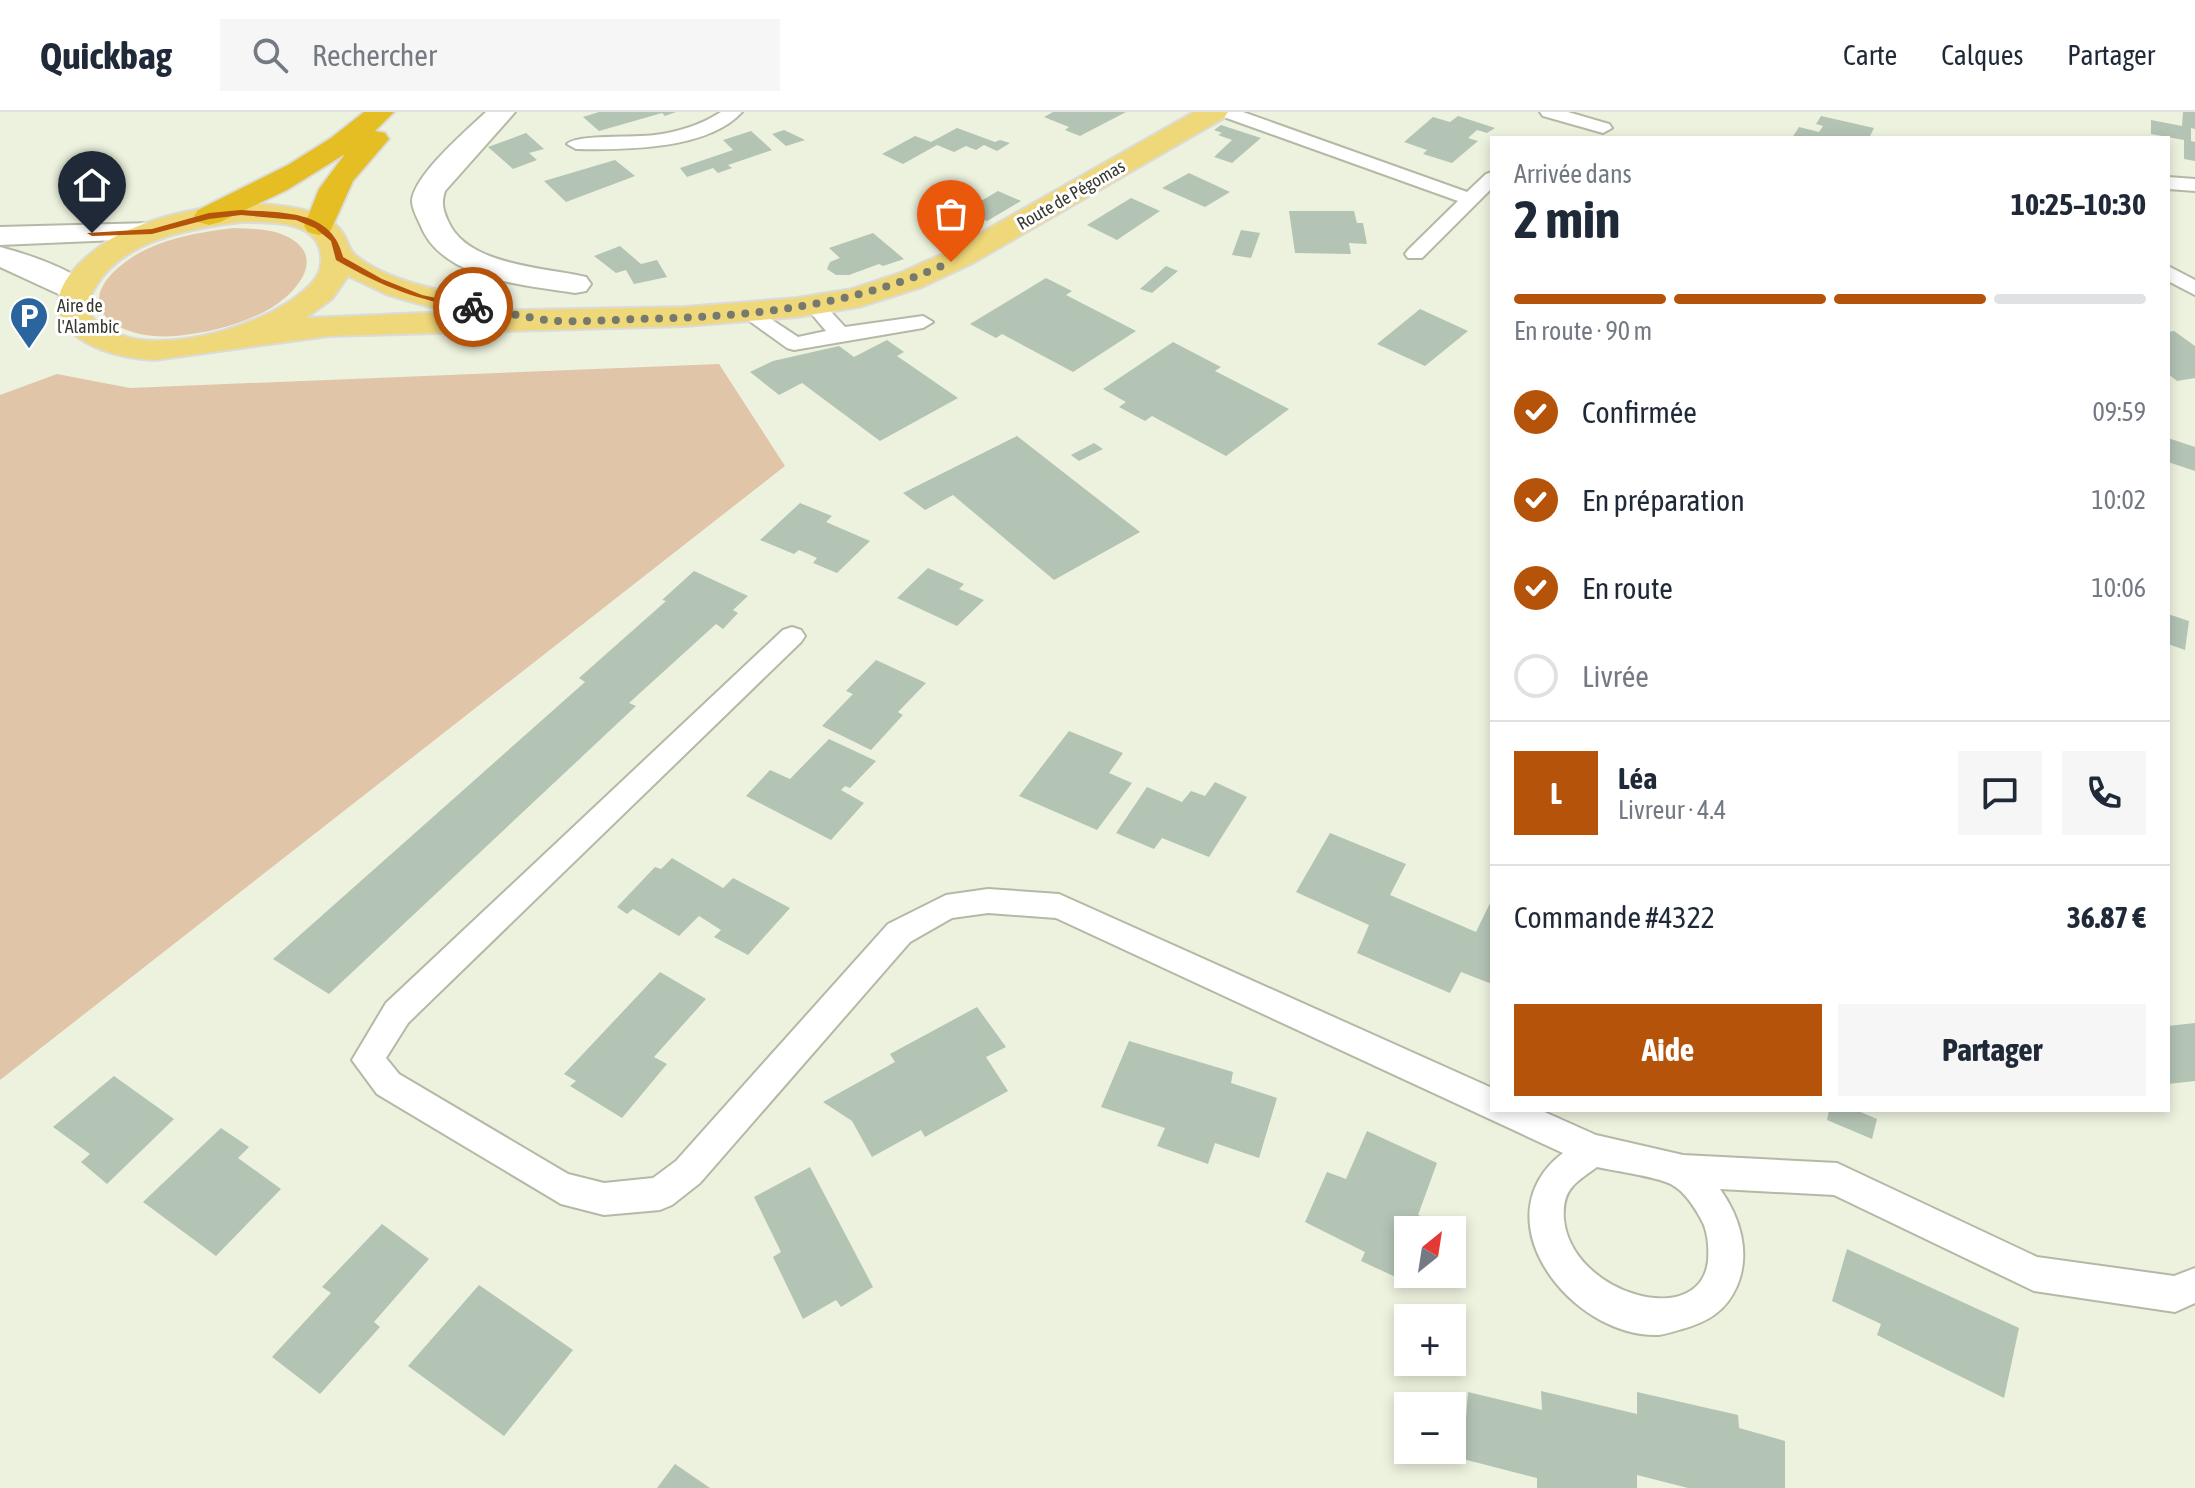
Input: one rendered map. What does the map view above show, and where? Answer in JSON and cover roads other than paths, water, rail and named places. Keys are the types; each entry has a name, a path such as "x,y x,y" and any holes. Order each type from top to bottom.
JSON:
{"highway":[{"path":"209,216 299,171 346,141 380,112"},
{"path":"319,226 324,203 338,181 376,139 406,112"}],"main road":[{"name":"Route de Pégomas","path":"548,320 677,318 815,306 906,282 973,252 1214,112"},
{"path":"241,337 281,321 312,301 332,279 339,258 335,240 319,226 298,217 271,213 209,216 152,232 118,249 92,268 76,290 74,314 81,325 99,339 162,350 338,325 548,320"},
{"path":"339,258 379,281 420,297 548,320"}],"street":[{"path":"501,112 441,175 427,201 432,224 450,247 485,266 575,284"},
{"path":"0,236 152,232"},
{"path":"0,256 35,269 76,290"}],"lane":[{"path":"576,144 651,142 715,123 733,112"},
{"path":"1227,112 1470,199"},
{"path":"1549,112 1603,128"},
{"path":"1415,254 1490,180"},
{"path":"2170,183 2195,185"},
{"path":"2170,273 2195,289"},
{"path":"815,306 840,334"},
{"path":"747,312 797,350 840,334 923,322"},
{"path":"792,636 397,1013 368,1060 388,1084 561,1188 604,1199 660,1194 688,1172 899,933 946,907 988,901 1059,906 1490,1103"},
{"path":"1509,1112 1592,1150 1683,1171 1837,1179 2034,1274 2175,1294 2195,1285"},
{"path":"1592,1150 1569,1162 1551,1182 1544,1208 1548,1237 1562,1266 1586,1291 1617,1309 1649,1318 1680,1315 1705,1302 1722,1279 1728,1253 1722,1223 1707,1195 1683,1171"}],"place":[{"name":"Aire de l'Alambic","path":"29,350"}]}
